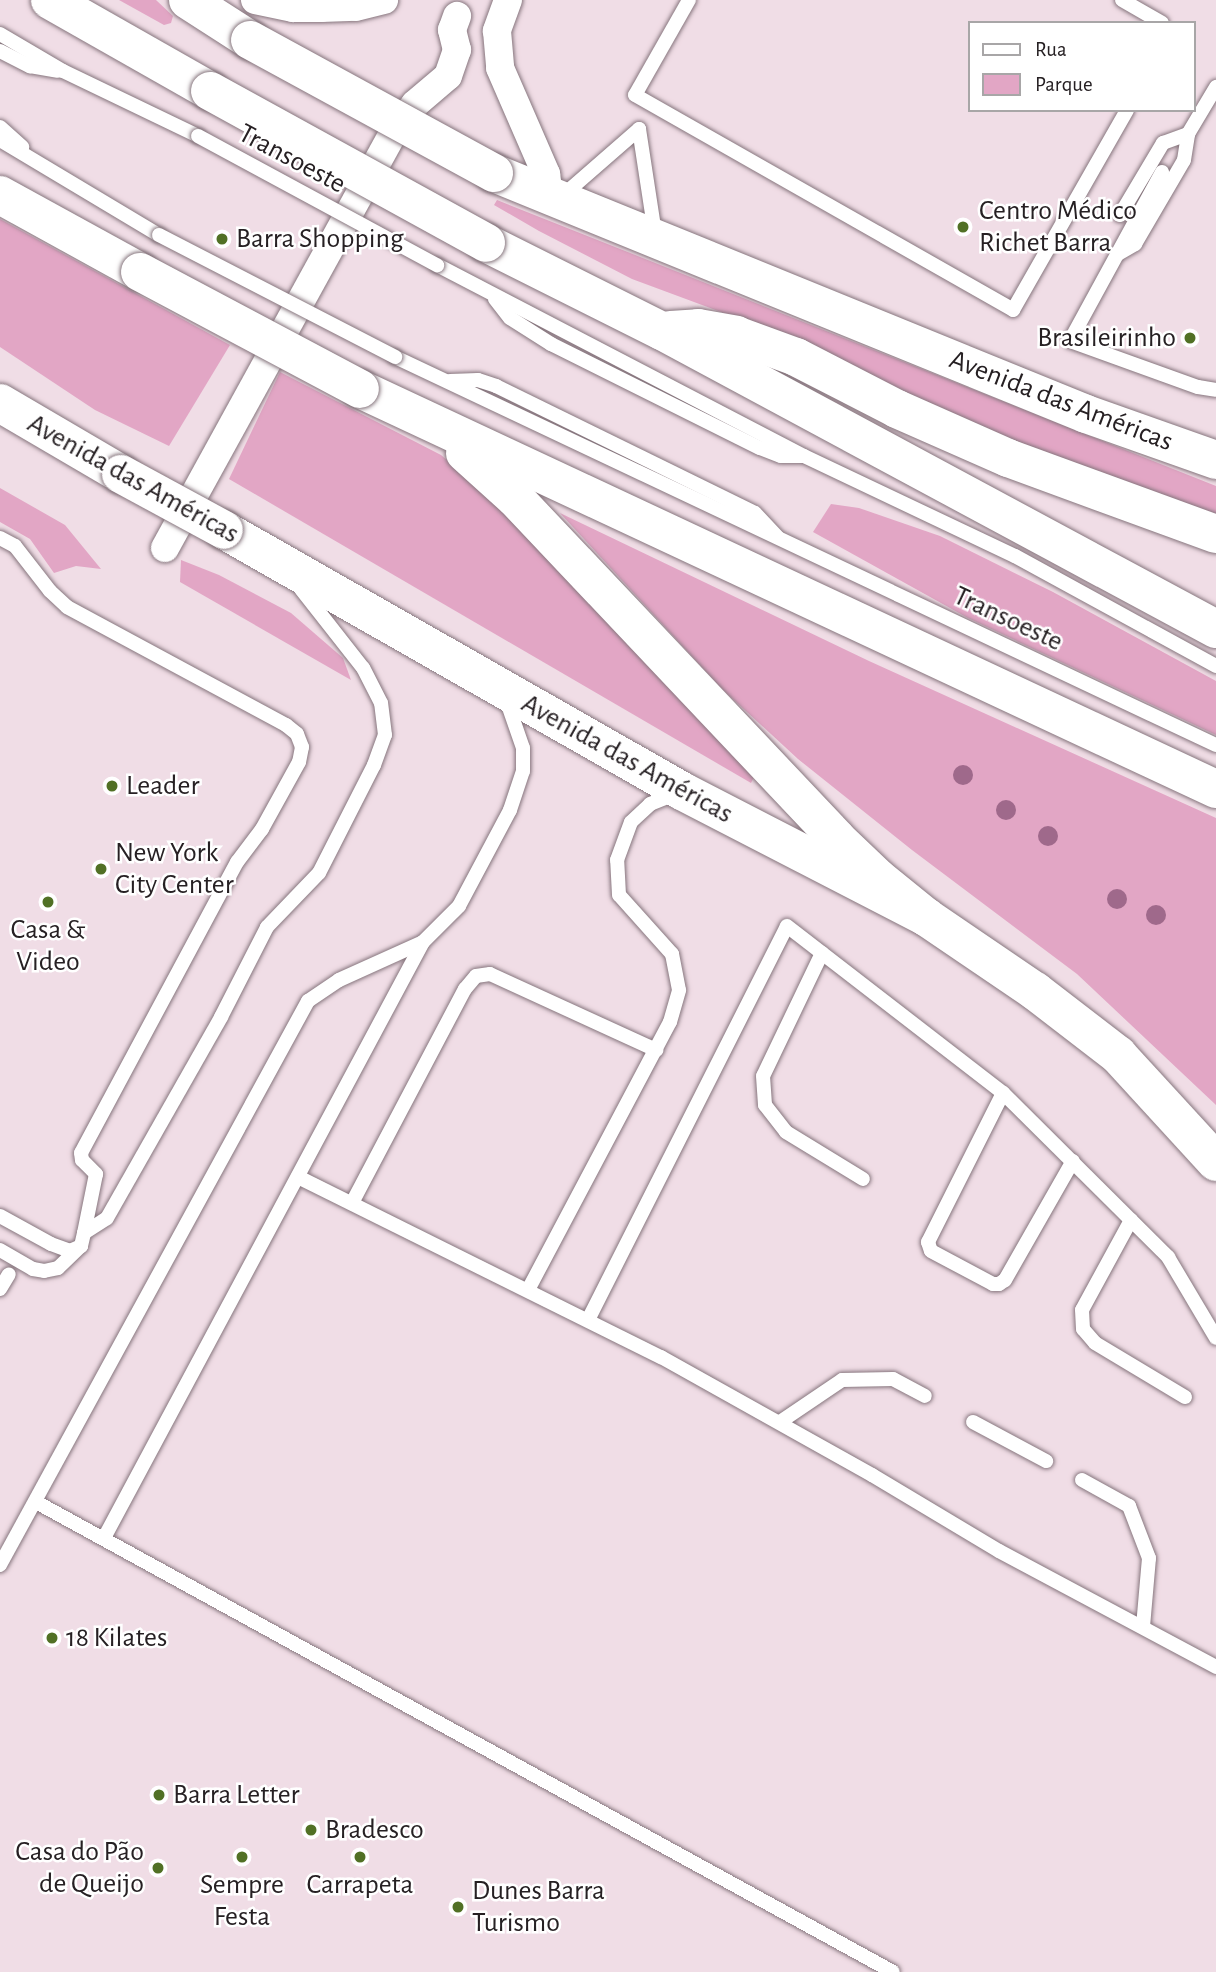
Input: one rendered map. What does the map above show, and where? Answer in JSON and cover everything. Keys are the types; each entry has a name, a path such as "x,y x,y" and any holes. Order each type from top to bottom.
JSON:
{"main road":[{"path":"50,0 486,243 662,331 1216,629"},
{"name":"Avenida das Américas","path":"188,0 250,40 494,173 1086,414 1216,460"},
{"path":"0,195 360,389 1216,789"},
{"path":"662,331 698,328 736,335 796,357 897,410 1007,458 1216,534"},
{"name":"Avenida das Américas","path":"0,403 682,791 926,917 1035,991 1118,1055 1216,1162"},
{"path":"422,419 515,498 836,838 926,917"}],"street":[{"path":"256,0 293,8 321,8 355,7 384,0"},
{"path":"508,0 497,31 500,68 554,197"},
{"path":"165,548 394,132 415,104 448,76 457,50 452,30 457,16"}],"lane":[{"path":"689,0 635,95 1013,310 1126,112"},
{"path":"1122,0 1159,21"},
{"name":"Transoeste","path":"0,34 63,71 198,136 493,296 510,318 551,344 760,448 780,456 804,456 1015,556 1216,666"},
{"name":"Transoeste","path":"0,51 30,66 63,71"},
{"path":"1117,254 1135,244 1184,160 1188,134 1216,87"},
{"path":"554,197 639,129 654,106"},
{"name":"Transoeste","path":"0,127 31,157"},
{"path":"639,129 656,239"},
{"path":"1120,215 1163,143 1188,134"},
{"name":"Transoeste","path":"0,140 159,235 395,357 447,381 478,380 496,386 755,513 778,538 1216,745"},
{"path":"1162,172 1070,341 1198,387 1216,390"},
{"path":"0,538 15,546 66,607 286,725 297,734 302,747 299,762 262,829 237,862 81,1153 82,1160 96,1174 83,1239 58,1268 44,1271 0,1251"},
{"path":"0,1216 51,1244 70,1251 107,1218 115,1208 267,927 319,873 374,765 384,735 381,702 363,668 278,560"},
{"path":"104,1538 423,942 458,906 519,788 523,771 523,748 503,691"},
{"path":"528,1290 670,1022 679,990 672,954 619,895 617,860 631,822 650,804 682,791"},
{"path":"588,1320 788,926 1003,1093 1168,1256 1216,1338"},
{"path":"0,1565 308,1001 339,980 423,942"},
{"path":"822,953 763,1076 765,1105 786,1132 863,1179"},
{"path":"352,1203 466,989 476,976 490,974 656,1050"},
{"path":"1003,1093 928,1242 931,1251 993,1284 999,1284 1005,1280 1073,1161"},
{"path":"298,1177 588,1320 779,1422 999,1551 1216,1667"},
{"path":"1131,1220 1082,1310 1083,1329 1095,1343 1185,1397"},
{"path":"0,1289 9,1274"},
{"path":"779,1422 842,1380 893,1379 925,1396"},
{"path":"973,1422 1046,1461"},
{"path":"1082,1480 1129,1506 1149,1558 1143,1627"},
{"path":"36,1502 893,1972"}],"green space":[{"path":"119,0 156,0 173,16 171,23 164,25"},
{"path":"497,200 1216,486 1216,522 1069,468 756,325 632,279 494,205"},
{"path":"0,219 230,345 169,446 95,410 0,347"},
{"path":"280,372 441,455 542,540 754,777 751,783 229,479"},
{"path":"0,488 65,525 101,569 76,566 54,573 30,539 0,522"},
{"path":"831,504 859,508 940,536 1053,592 1216,681 1216,735 968,618 813,532"},
{"path":"560,513 869,661 1216,818 1216,1105 1077,974 912,850 798,759 722,689"},
{"path":"181,560 219,575 291,613 343,658 351,680 180,582"}],"place":[{"name":"Centro Médico Richet Barra","path":"963,227"},
{"name":"Barra Shopping","path":"222,239"},
{"name":"Brasileirinho","path":"1190,338"},
{"name":"Leader","path":"112,786"},
{"name":"New York City Center","path":"101,869"},
{"name":"Casa & Video","path":"48,902"},
{"name":"18 Kilates","path":"52,1638"},
{"name":"Barra Letter","path":"159,1795"},
{"name":"Bradesco","path":"311,1830"},
{"name":"Sempre Festa","path":"242,1857"},
{"name":"Carrapeta","path":"360,1857"},
{"name":"Casa do Pão de Queijo","path":"158,1868"},
{"name":"Dunes Barra Turismo","path":"458,1907"}]}
